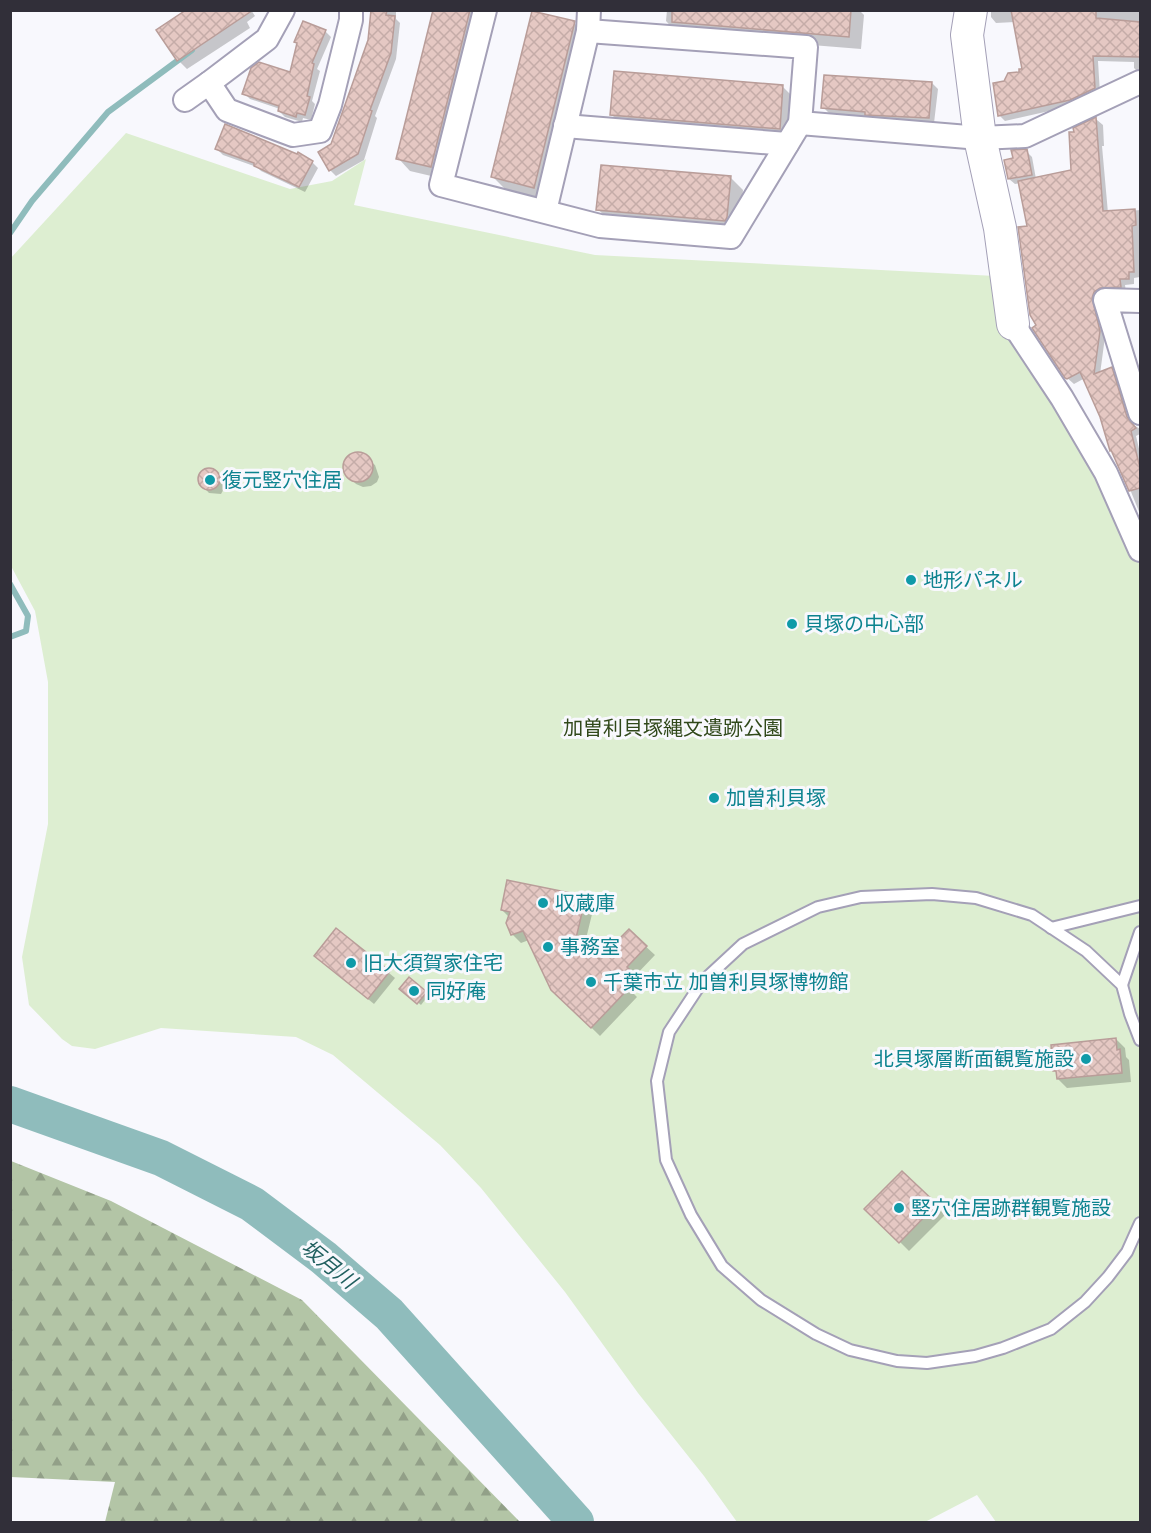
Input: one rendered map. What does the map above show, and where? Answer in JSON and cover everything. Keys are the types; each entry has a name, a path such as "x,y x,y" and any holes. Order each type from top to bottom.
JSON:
{"street":[{"path":"185,100 267,39 283,10"},
{"path":"209,83 227,110 293,135 320,131 330,105 351,20 351,10"},
{"path":"485,10 441,185 600,226 731,237 800,123 806,47 589,21 544,211"},
{"path":"971,10 967,35 980,138 1000,228 1013,324 1062,398 1106,473 1140,546"},
{"path":"800,123 980,138 1024,136 1140,82"},
{"path":"565,126 788,144"},
{"path":"1140,302 1106,300 1140,412"}],"lane":[{"path":"1140,1040 1122,985 1086,951 1032,915 976,898 932,894 861,897 818,907 743,944 702,982 669,1032 657,1081 666,1160 691,1215 722,1266 761,1300 816,1334 850,1350 897,1361 927,1363 975,1356 1003,1348 1051,1329 1085,1302 1108,1277 1127,1252 1140,1222"},
{"path":"1051,928 1140,906"},
{"path":"1122,985 1140,932"}],"green space":[{"name":"加曽利貝塚縄文遺跡公園","path":"126,133 290,189 332,181 366,159 354,205 595,255 995,276 1097,468 1140,566 1140,1522 996,1522 977,1495 925,1522 737,1522 704,1476 638,1393 565,1292 481,1188 440,1145 333,1055 296,1037 161,1028 95,1049 72,1046 62,1039 29,1005 22,957 48,824 48,682 35,611 11,566 10,259"},
{"path":"11,1161 111,1201 302,1300 520,1522 105,1522 115,1482 11,1477"}],"building":[{"path":"186,10 253,10 177,61 156,30"},
{"path":"371,10 387,10 386,15 395,16 391,53 370,110 372,111 358,154 329,171 318,152 331,144 368,40"},
{"path":"433,10 470,10 431,167 396,159"},
{"path":"672,10 851,10 849,37 672,22"},
{"path":"1011,10 1096,10 1096,18 1140,22 1140,57 1093,56 1095,88 1070,100 998,116 993,83 1004,81 1008,73 1019,72 1019,69 1022,69"},
{"path":"532,11 575,21 534,188 491,177"},
{"path":"303,21 326,30 312,63 314,64 307,96 310,97 305,115 297,113 296,117 278,111 279,106 242,94 251,68 259,62 290,72 297,43 294,42"},
{"path":"614,71 783,85 780,129 610,115"},
{"path":"824,75 932,82 929,118 865,115 865,112 821,108"},
{"path":"1096,117 1103,211 1135,209 1136,225 1132,226 1134,272 1129,272 1129,279 1120,279 1121,287 1100,288 1094,292 1092,298 1100,331 1094,374 1112,367 1127,417 1136,428 1131,431 1140,468 1140,488 1129,491 1110,451 1100,417 1080,372 1065,378 1032,328 1036,325 1030,315 1018,227 1027,226 1018,181 1071,170 1069,132 1074,132 1073,128"},
{"path":"225,124 297,154 298,152 313,161 299,187 254,166 254,163 215,149"},
{"path":"1027,149 1032,175 1008,179 1004,160 1013,158 1011,150"},
{"path":"601,165 731,176 727,217 725,221 596,210"},
{"path":"358,452 368,457 373,467 368,477 358,482 348,477 343,467 348,457"},
{"path":"209,468 217,471 220,479 217,487 209,490 201,487 198,479 201,471"},
{"path":"507,880 586,896 576,938 599,959 629,929 647,946 627,967 635,975 626,984 630,987 591,1028 551,990 523,931 511,935 506,923 510,912 501,910"},
{"path":"336,928 390,971 368,999 314,956"},
{"path":"409,977 427,992 417,1004 399,989"},
{"path":"1116,1038 1117,1050 1120,1049 1122,1073 1057,1079 1056,1071 1053,1071 1051,1045"},
{"path":"902,1171 937,1204 899,1243 864,1209"}],"waterway":[{"path":"10,233 32,201 108,112 192,50"},
{"path":"10,584 28,616 26,631 10,637"},
{"name":"坂月川","path":"10,1104 161,1158 252,1204 324,1258 389,1314 576,1522"}],"place":[{"name":"復元竪穴住居","path":"210,480"},
{"name":"地形パネル","path":"911,580"},
{"name":"貝塚の中心部","path":"792,624"},
{"name":"加曽利貝塚","path":"714,798"},
{"name":"収蔵庫","path":"543,903"},
{"name":"事務室","path":"548,947"},
{"name":"旧大須賀家住宅","path":"351,963"},
{"name":"千葉市立 加曽利貝塚博物館","path":"591,982"},
{"name":"同好庵","path":"414,991"},
{"name":"北貝塚層断面観覧施設","path":"1086,1059"},
{"name":"竪穴住居跡群観覧施設","path":"899,1208"}]}
